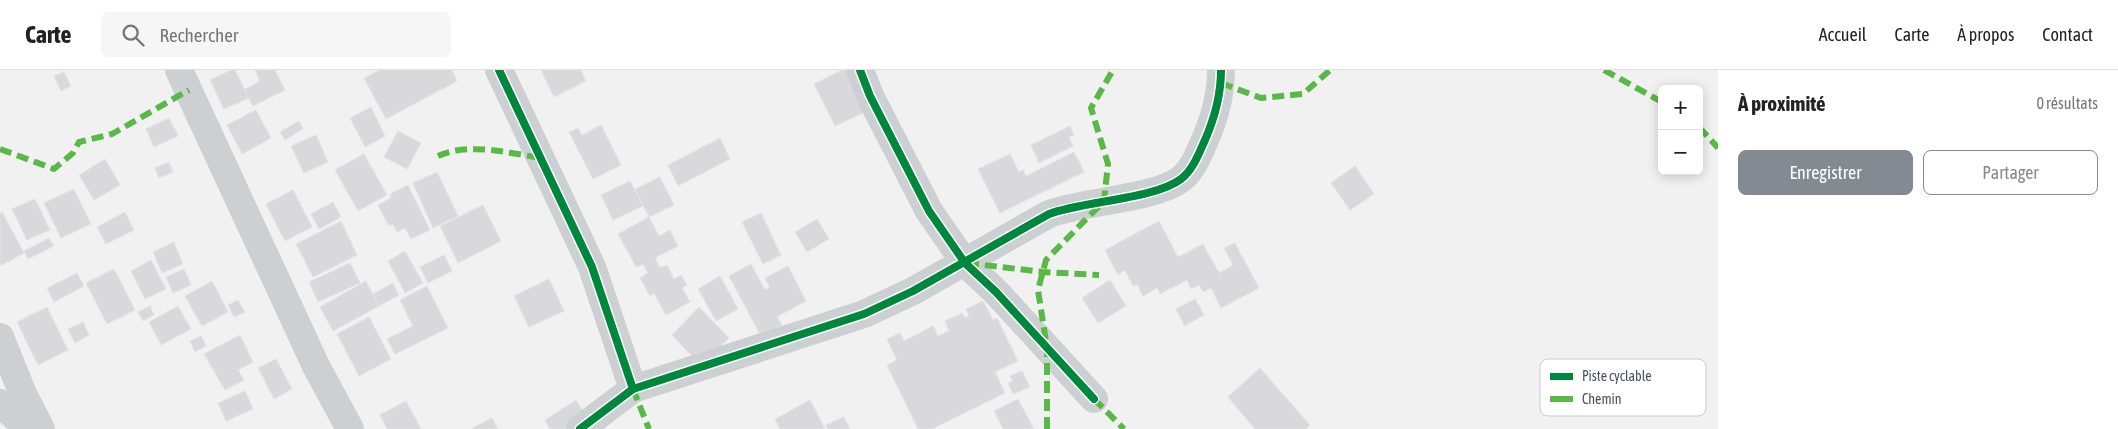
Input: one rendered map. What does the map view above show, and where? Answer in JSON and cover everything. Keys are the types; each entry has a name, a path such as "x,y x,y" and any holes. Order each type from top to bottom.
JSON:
{"street":[{"path":"179,70 316,366 350,429"},
{"path":"499,70 592,267 633,389"},
{"path":"860,70 870,96 929,211 965,263 996,292 1094,399"},
{"path":"580,429 633,389 864,314 913,291 965,263 1049,214 1069,207 1153,191 1181,178 1196,159 1210,128 1218,106 1221,70"},
{"path":"0,337 23,394 41,429"},
{"path":"0,403 28,429"}],"building":[{"path":"235,70 249,98 224,109 210,80"},
{"path":"255,70 275,70 285,90 253,106 244,90 260,81"},
{"path":"380,70 452,70 457,81 386,119 364,78"},
{"path":"541,70 581,70 586,81 554,97"},
{"path":"845,70 865,112 835,126 814,84"},
{"path":"64,72 71,86 61,91 54,76"},
{"path":"371,107 385,136 365,147 350,118"},
{"path":"256,110 271,138 242,154 227,125"},
{"path":"169,118 178,136 154,147 146,129"},
{"path":"299,121 303,129 285,140 280,132"},
{"path":"601,125 621,165 593,179 569,132 578,128 582,135"},
{"path":"1070,126 1074,135 1069,137 1073,146 1039,163 1031,145"},
{"path":"398,131 421,143 407,169 384,157"},
{"path":"316,135 328,162 304,173 291,146"},
{"path":"720,138 730,159 678,186 668,165"},
{"path":"1074,152 1084,172 1000,213 978,169 1010,154 1019,172 1023,170 1026,176"},
{"path":"364,154 387,195 358,211 335,170"},
{"path":"105,159 120,185 94,200 79,175"},
{"path":"169,162 173,172 159,178 155,168"},
{"path":"1355,166 1374,194 1350,210 1331,183"},
{"path":"437,172 458,216 433,228 413,183"},
{"path":"660,177 674,205 649,217 635,189"},
{"path":"630,181 643,206 613,220 601,195"},
{"path":"408,185 430,230 411,239 405,228 397,232 393,224 389,226 378,205 391,198 390,194"},
{"path":"74,189 91,224 61,238 44,203"},
{"path":"293,190 312,227 285,241 266,204"},
{"path":"35,199 50,230 27,240 12,209"},
{"path":"333,202 341,217 319,229 311,214"},
{"path":"483,205 501,241 458,263 440,226"},
{"path":"2,212 24,253 0,266 0,213"},
{"path":"125,212 134,230 106,244 97,227"},
{"path":"761,213 781,255 763,264 742,222"},
{"path":"649,217 659,236 670,230 678,246 655,258 660,268 667,265 674,279 681,275 687,285 682,288 690,302 666,315 654,293 650,296 640,278 648,273 643,264 636,267 618,234"},
{"path":"817,219 829,239 807,252 795,232"},
{"path":"341,221 357,255 313,277 296,244"},
{"path":"1159,221 1178,257 1203,244 1219,273 1233,265 1224,248 1235,243 1259,288 1221,308 1211,288 1203,292 1199,285 1191,289 1187,280 1160,294 1157,288 1143,296 1137,284 1133,286 1125,270 1118,275 1105,250"},
{"path":"49,238 54,246 28,259 24,251"},
{"path":"174,242 183,264 162,273 153,252"},
{"path":"405,251 423,283 405,293 388,261"},
{"path":"444,255 452,271 428,283 420,267"},
{"path":"151,260 166,289 145,299 131,271"},
{"path":"350,263 360,283 318,302 309,282"},
{"path":"751,264 765,290 770,287 765,278 788,266 806,301 777,317 782,325 761,336 729,276"},
{"path":"114,269 135,310 107,324 86,283"},
{"path":"184,269 191,285 173,293 166,277"},
{"path":"77,273 84,286 54,302 47,288"},
{"path":"720,276 738,309 716,321 698,289"},
{"path":"549,279 564,311 529,327 514,296"},
{"path":"1110,280 1126,306 1098,323 1082,298"},
{"path":"212,281 228,312 202,326 185,296"},
{"path":"366,281 379,306 333,331 320,307"},
{"path":"393,283 399,295 379,306 373,294"},
{"path":"427,286 448,328 395,354 387,339 413,326 400,300"},
{"path":"1195,299 1204,315 1185,326 1176,309"},
{"path":"238,300 245,312 234,317 228,305"},
{"path":"983,301 993,320 997,318 1018,361 995,372 1005,393 932,429 918,429 887,365 897,360 887,339 900,333 904,341 933,326 938,336 949,331 945,321 962,313 965,318 969,316 966,309"},
{"path":"150,306 154,315 143,321 138,312"},
{"path":"178,306 191,329 161,345 149,322"},
{"path":"47,307 68,350 38,365 17,322"},
{"path":"699,307 729,338 701,366 672,335"},
{"path":"369,317 391,359 359,376 337,334"},
{"path":"83,322 89,335 75,343 68,329"},
{"path":"240,335 253,362 238,370 244,380 225,390 204,354"},
{"path":"201,336 206,346 195,352 190,341"},
{"path":"276,359 292,389 274,399 258,368"},
{"path":"1260,368 1310,425 1306,429 1255,429 1228,397"},
{"path":"1022,371 1030,387 1013,394 1008,383 1013,381 1010,376"},
{"path":"245,391 253,409 226,421 218,403"},
{"path":"1018,399 1034,429 1003,429 994,411"},
{"path":"576,400 589,421 576,429 550,429 545,420"},
{"path":"810,400 825,429 780,429 775,419"},
{"path":"406,401 421,429 387,429 380,415"},
{"path":"844,417 850,429 828,429 826,425"},
{"path":"492,418 498,429 471,429"}],"marked path":[{"path":"1047,429 1047,348 1038,290 1046,260 1104,201 1108,164 1091,108 1113,70"},
{"path":"1221,83 1261,98 1303,94 1330,70"},
{"path":"1604,70 1658,100"},
{"path":"0,149 54,169 73,153 79,142 112,134 189,90"},
{"path":"1702,130 1718,148"},
{"path":"438,156 450,152 476,149 503,151 541,158"},
{"path":"967,263 1043,272 1099,275"},
{"path":"633,389 649,429"},
{"path":"1094,399 1124,429"}],"cycle path":[{"path":"499,70 592,267 633,389 580,429"},
{"path":"860,70 870,96 929,211 965,263 996,292 1094,399"},
{"path":"633,389 864,314 913,291 1049,214 1169,186 1185,175 1200,150 1217,106 1221,70"}]}
